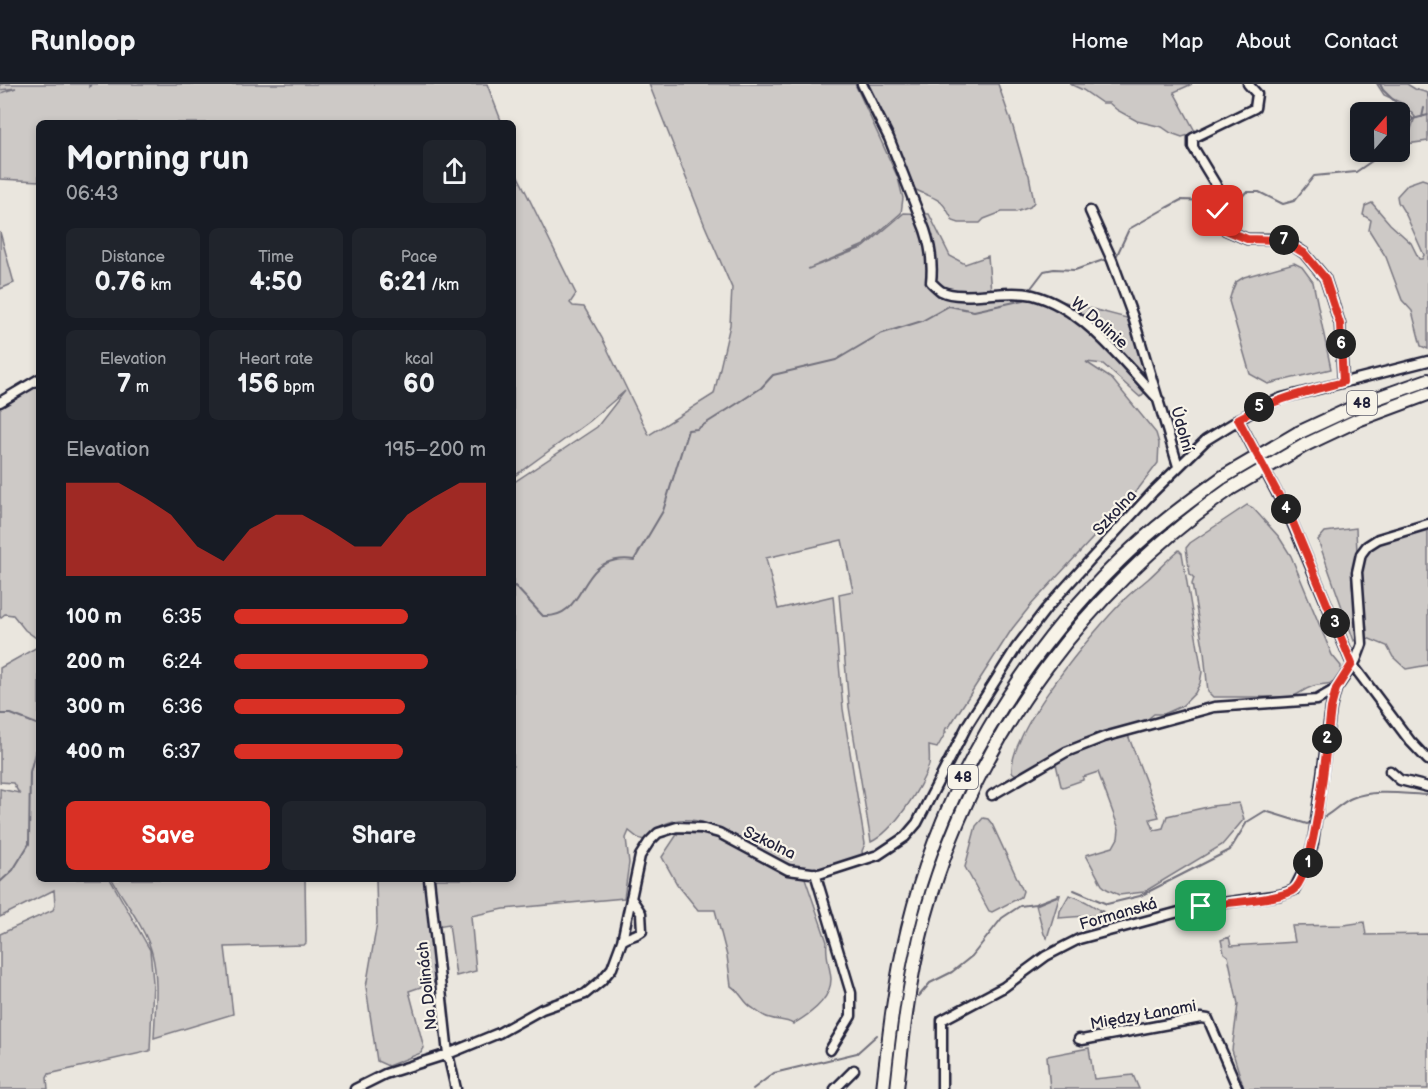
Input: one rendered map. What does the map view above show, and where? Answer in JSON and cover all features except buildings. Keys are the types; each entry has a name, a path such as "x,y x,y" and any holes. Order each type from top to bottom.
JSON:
{"highway":[{"name":"48","path":"884,1089 894,998 908,927 939,831 977,749 1001,708 1063,621 1094,587 1150,533 1222,477 1298,432 1363,403 1428,380"},
{"name":"48","path":"897,1089 910,984 931,894 953,832 1003,732 1055,653 1104,597 1168,536 1230,489 1305,445 1368,416 1428,394"}],"street":[{"name":"W Dolinie","path":"862,84 890,138 930,243 931,282 942,291 959,295 1020,292 1034,295 1071,312 1098,336 1159,400"},
{"path":"1248,84 1257,94 1255,108 1193,138 1193,147 1216,185 1218,211 1226,230 1247,239 1282,240 1304,253 1325,278 1340,324 1343,382"},
{"name":"W Dolinie","path":"1090,212 1111,257 1134,317 1159,400"},
{"name":"Szkolna","path":"355,1089 386,1074 448,1054 500,1033 542,1009 585,994 601,981 612,968 622,941 639,861 645,846 658,833 677,827 711,830 788,870 815,873 861,862 898,843 911,831 923,812 968,724 1016,648 1046,609 1090,560 1178,466 1206,440 1238,419 1282,398 1428,361"},
{"path":"0,402 36,381"},
{"name":"Údolní","path":"1159,400 1178,466"},
{"path":"1238,419 1292,520 1352,664 1410,741 1428,760"},
{"path":"992,795 1066,752 1104,737 1214,707 1286,704 1317,700 1336,689 1359,655 1362,641 1357,572 1360,554 1378,539 1428,524"},
{"name":"Formanská","path":"942,1089 942,1020 1004,987 1046,957 1078,939 1201,906 1280,895 1294,890 1308,862 1313,843 1331,708 1336,689"},
{"path":"1317,700 1331,708"},
{"path":"1390,771 1400,780 1428,787"},
{"path":"815,873 851,993 850,1016 830,1050"},
{"name":"Na Dolinách","path":"429,882 448,1054 456,1089"},
{"path":"622,941 642,931 641,913 631,898"},
{"name":"Między Łanami","path":"1078,1038 1082,1040 1201,1018 1208,1019 1238,1089"},
{"path":"835,1089 854,1070"}],"shaded area":[{"path":"0,84 89,84 89,88 91,84 487,84 501,120 36,120 36,181 0,179 0,93 16,88 0,90"},
{"path":"649,84 855,84 898,178 903,198 901,213 864,245 808,269 864,247 904,213 929,214 950,256 965,264 988,256 991,292 1050,298 1127,318 1150,387 1140,397 1103,364 1086,362 1112,379 1156,433 1159,443 1158,463 1139,488 1031,605 1012,629 949,727 946,728 937,748 929,746 929,765 913,797 889,829 871,842 849,707 839,594 853,591 842,540 766,558 778,609 833,596 843,709 865,844 862,851 863,858 826,867 804,868 765,853 724,830 703,822 682,820 663,825 644,840 629,831 626,838 629,863 624,898 504,909 471,916 476,971 456,976 449,924 437,926 431,882 516,882 516,481 597,427 625,391 590,421 516,475 516,172 576,294 570,303 573,306 584,307 602,338 649,435 714,394 730,325 732,288"},
{"path":"867,84 998,84 1024,166 1029,175 1034,202 1030,207 1016,212 1002,212 980,223 953,221 941,203 914,189"},
{"path":"1070,84 1192,84 1174,92 1196,133 1182,137 1162,127 1137,121 1109,103 1102,103"},
{"path":"1377,84 1407,84 1428,93 1428,141 1410,143 1410,132 1415,117 1410,111 1410,102 1400,102 1384,95"},
{"path":"1422,179 1428,181 1428,349 1421,346 1412,311 1402,300 1386,257 1369,230 1371,220 1363,215 1365,206 1372,203 1411,243 1419,259 1422,259 1424,255 1397,196 1408,184"},
{"path":"0,232 14,283 0,289"},
{"path":"1294,263 1302,267 1313,282 1331,369 1268,384 1250,374 1229,301 1236,282 1244,277"},
{"path":"36,385 36,638 25,630 13,615 5,614 0,618 0,406"},
{"path":"1247,505 1253,508 1279,537 1291,556 1332,655 1341,666 1340,674 1335,682 1316,685 1289,697 1213,697 1208,692 1204,652 1192,584 1194,578 1190,574 1186,548"},
{"path":"1428,527 1428,665 1406,669 1393,657 1387,646 1367,638 1360,578 1368,553 1376,546 1386,540"},
{"path":"1356,528 1357,553 1352,582 1358,637 1354,641 1318,540 1325,532"},
{"path":"1179,550 1182,553 1202,672 1195,693 1182,706 1164,714 1154,714 1144,722 1083,739 1018,776 1012,772 1015,754 1024,732 1056,682 1110,614"},
{"path":"36,648 36,882 112,882 150,950 153,982 150,1051 49,1074 48,1089 0,1089 0,934 53,910 55,905 54,890 0,917 0,789 19,793 13,783 0,782 0,668"},
{"path":"1128,735 1159,817 1150,819 1154,830 1163,828 1167,816 1212,806 1239,803 1244,819 1222,845 1144,892 1119,895 1102,885 1086,855 1113,847 1118,838 1119,829 1098,772 1063,787 1056,764 1079,749"},
{"path":"983,818 988,819 992,824 1023,891 1021,897 992,912 989,911 965,867 976,826"},
{"path":"678,833 707,834 787,873 805,878 827,942 831,979 823,1000 806,1016 793,1024 766,1017 750,1007 731,986 727,956 715,910 698,910 677,884 662,857"},
{"path":"114,882 305,882 306,943 304,945 225,947 233,1014 154,1038 156,985 154,963 149,944"},
{"path":"376,882 425,882 438,981 409,991 424,1048 421,1053 388,1066 377,1061 366,987 377,923"},
{"path":"1060,895 1047,938 1036,905"},
{"path":"1069,895 1104,912 1098,911 1102,914 1099,915 1059,918 1060,911"},
{"path":"1364,922 1366,935 1428,934 1428,1089 1244,1089 1232,1050 1238,1004 1228,956 1224,953 1221,940 1229,937 1231,946 1295,942 1292,926 1344,925"},
{"path":"1089,1048 1094,1079 1133,1075 1139,1089 1050,1089 1047,1056"}],"waterway":[{"path":"1380,84 1383,90 1413,119 1428,115"},
{"path":"1422,117 1424,108"},
{"path":"1410,122 1413,119"},
{"path":"1219,202 1237,203 1246,192 1259,192 1283,204 1294,201 1314,176 1356,172 1370,162"},
{"path":"1114,256 1117,255 1129,229 1166,208 1181,200 1213,201"},
{"path":"1028,292 1044,271 1075,270 1109,258"},
{"path":"516,587 543,616 554,615 570,606 602,565 615,560 634,560 663,511 688,430 697,429 735,405 761,388 773,375 836,360 880,334 922,321 949,306 974,311 1024,300 1026,297"},
{"path":"0,714 11,714 36,724"},
{"path":"0,882 13,870 29,844 30,772 36,749"},
{"path":"1320,819 1348,800 1361,795 1389,793 1428,795"},
{"path":"1074,890 1107,904 1140,896 1230,850 1247,822 1265,811 1307,824 1312,822"},
{"path":"919,996 930,983 952,972 972,956 1002,918 1020,906 1035,904 1059,895"},
{"path":"753,1089 774,1073 857,1053 877,1035"}],"route":[{"path":"1201,906 1280,895 1294,890 1298,884 1308,862 1313,843 1331,708 1336,689 1352,664 1292,520 1238,419 1282,398 1343,382 1340,324 1325,278 1304,253 1282,240 1247,239 1226,230 1218,211"}]}
